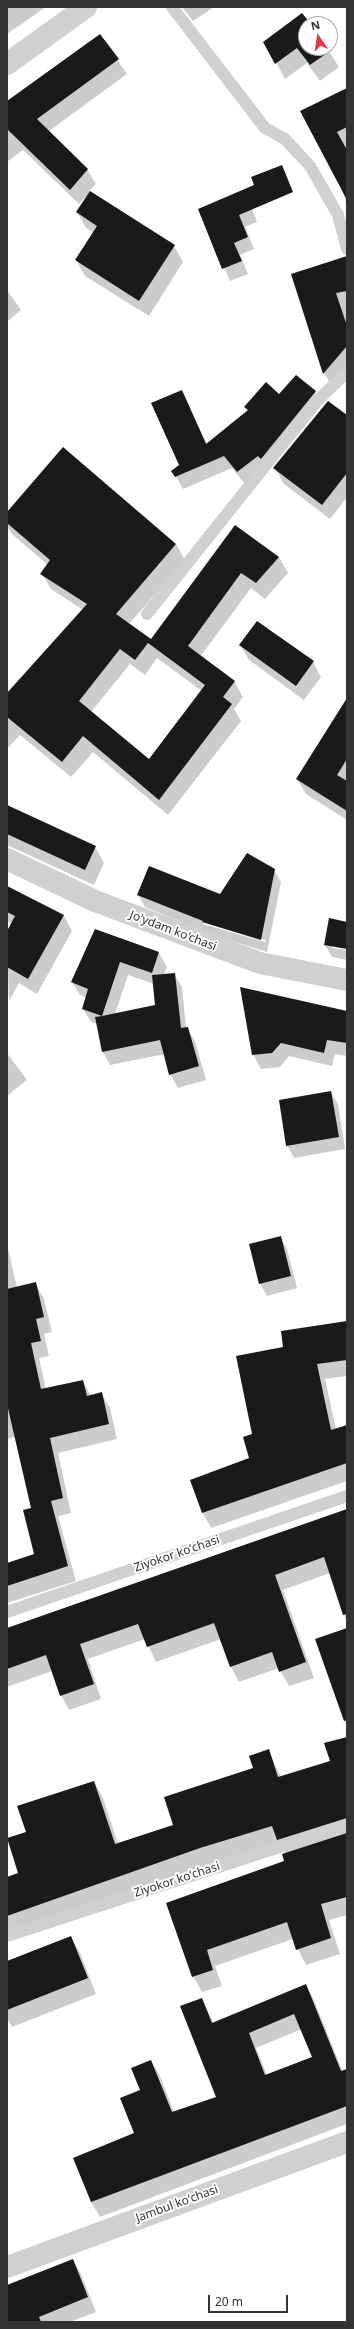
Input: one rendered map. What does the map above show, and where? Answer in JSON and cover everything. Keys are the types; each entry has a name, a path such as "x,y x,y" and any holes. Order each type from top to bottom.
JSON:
{"street":[{"path":"7,64 86,7"},
{"name":"Jo'ydam ko'chasi","path":"7,859 95,902 260,963 347,980"},
{"name":"Jambul koʻchasi","path":"7,2267 347,2142"}],"lane":[{"path":"172,7 265,128 285,139 310,166 338,215 347,249"},
{"path":"147,614 317,401 347,372"},
{"name":"Ziyokor koʻchasi","path":"7,1612 347,1496"},
{"name":"Ziyokor koʻchasi","path":"7,1936 347,1825"}],"building":[{"path":"302,13 304,16 298,16 298,49 297,48 275,64 263,42"},
{"path":"100,34 119,59 37,119 88,169 70,190 7,129 7,101"},
{"path":"303,56 323,56 310,65"},
{"path":"347,88 347,127 337,132 347,150 347,200 300,111"},
{"path":"282,165 293,192 239,215 248,237 234,243 242,261 222,269 198,209 254,185 251,177"},
{"path":"90,191 175,245 139,301 75,260 97,226 76,212"},
{"path":"347,256 347,291 336,293 347,326 347,346 323,374 291,274"},
{"path":"296,375 316,391 261,459 258,456 237,472 224,456 175,477 171,471 179,465 151,403 182,390 206,444 248,410 244,407 266,382 279,394"},
{"path":"328,401 347,415 347,473 322,505 273,468"},
{"path":"63,447 176,544 116,614 151,639 235,525 279,557 256,583 241,573 188,646 235,681 223,697 232,704 159,800 83,736 62,762 7,717 7,693 87,604 40,574 50,560 7,523 7,512","holes":["148,643 205,685 149,759 79,701 120,649 135,660"]},
{"path":"257,621 314,661 296,686 239,645"},
{"path":"347,698 347,759 337,775 347,781 347,811 296,779"},
{"path":"7,805 96,846 85,870 7,834"},
{"path":"247,853 275,869 261,940 202,922 203,921 137,895 149,866 220,894"},
{"path":"7,886 64,915 28,979 7,967 7,931 15,916 7,912"},
{"path":"329,918 347,922 347,949 324,945"},
{"path":"95,929 159,952 152,973 120,962 102,1016 82,1009 88,989 71,982"},
{"path":"175,973 181,1028 188,1027 199,1066 169,1075 160,1040 102,1052 95,1017 155,1005 152,975"},
{"path":"240,987 347,1011 347,1043 327,1040 324,1053 281,1043 272,1053 252,1055"},
{"path":"331,1091 339,1137 286,1146 279,1100"},
{"path":"281,1236 291,1276 259,1284 249,1244"},
{"path":"36,1282 44,1317 36,1319 41,1341 31,1343 41,1389 83,1380 87,1396 102,1392 109,1424 50,1438 63,1498 51,1501 68,1566 7,1586 7,1563 34,1554 23,1510 31,1508 7,1404 7,1289"},
{"path":"347,1321 347,1360 317,1364 331,1430 347,1425 347,1463 202,1513 190,1480 249,1458 243,1437 252,1434 236,1356 283,1347 281,1331"},
{"path":"347,1509 347,1614 343,1615 324,1557 275,1575 306,1662 279,1672 272,1652 230,1667 214,1623 147,1647 138,1624 80,1644 94,1684 60,1696 46,1655 7,1669 7,1628"},
{"path":"347,1628 347,1720 344,1721 315,1639"},
{"path":"347,1737 347,1818 277,1840 272,1826 200,1848 7,1916 7,1877 18,1873 7,1838 26,1832 17,1806 94,1781 115,1844 173,1825 164,1797 253,1768 249,1756 269,1749 278,1777 330,1761 324,1743"},
{"path":"347,1833 347,1897 321,1904 331,1938 296,1950 287,1922 207,1950 213,1970 192,1977 166,1903 284,1861 282,1854"},
{"path":"71,1936 88,1978 7,2010 7,1961"},
{"path":"306,1984 341,2071 347,2069 347,2106 91,2202 73,2158 134,2133 120,2098 140,2090 131,2068 151,2060 172,2112 216,2097 180,2006 202,1998 212,2023","holes":["294,2014 312,2057 265,2075 249,2033"]},
{"path":"73,2259 88,2297 39,2317 41,2322 7,2322 7,2285"}]}
